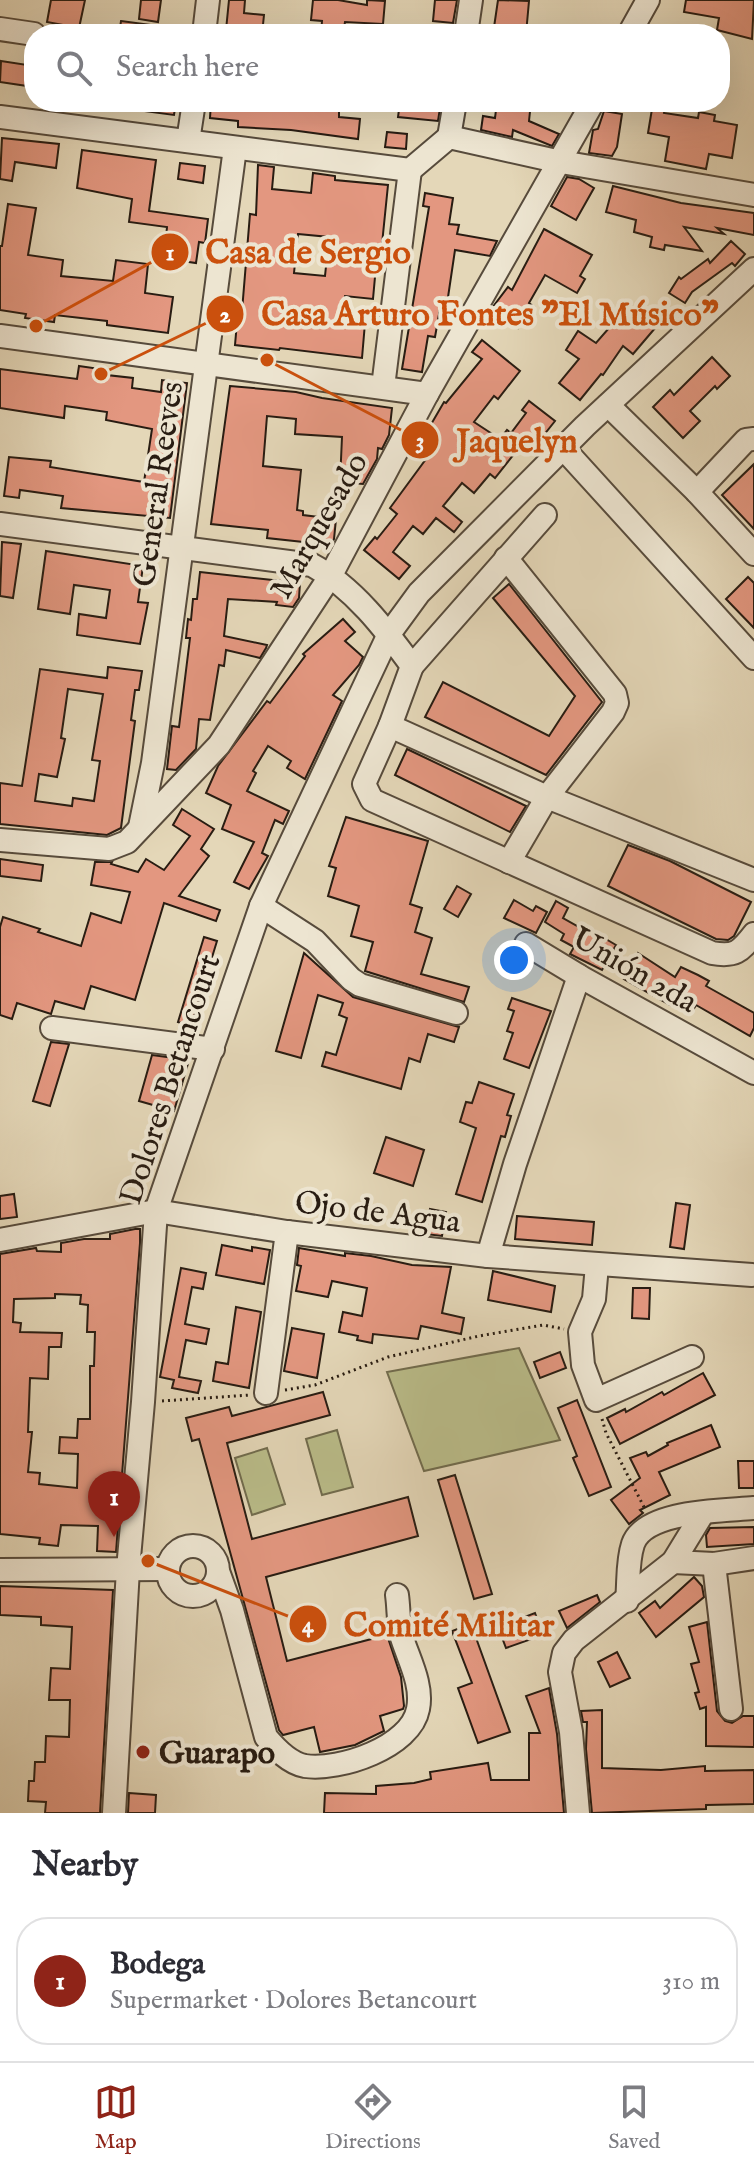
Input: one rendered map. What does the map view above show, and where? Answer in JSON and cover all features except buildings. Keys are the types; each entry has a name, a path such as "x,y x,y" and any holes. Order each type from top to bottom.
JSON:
{"street":[{"path":"205,24 208,0"},
{"path":"467,24 471,0"},
{"path":"635,24 648,0"},
{"path":"0,29 24,33"},
{"path":"188,141 192,112"},
{"path":"383,387 410,170 449,137 453,112"},
{"name":"Marquesado","path":"0,840 109,849 127,842 219,745 331,575 427,394 588,112"},
{"path":"0,117 410,170"},
{"path":"449,137 561,162 754,195"},
{"name":"General Reeves","path":"140,828 153,763 235,148"},
{"name":"Dolores Betancourt","path":"114,1813 128,1569 156,1211 261,906 389,634 419,593 608,405 754,269"},
{"path":"0,336 427,394"},
{"path":"608,405 697,492 754,554"},
{"path":"697,492 746,440 754,439"},
{"path":"564,449 754,658"},
{"path":"545,515 412,666 364,784 372,800 712,953 728,956 741,950 754,934"},
{"path":"0,524 312,565 331,575 389,634 412,666"},
{"path":"506,558 615,694 617,703 547,797 509,862"},
{"path":"390,726 547,797 754,880"},
{"path":"261,906 315,941 360,985 456,1013"},
{"name":"Unión 2da","path":"526,944 754,1073"},
{"path":"488,1256 515,1164 579,976"},
{"path":"52,1028 213,1049"},
{"name":"Ojo de Agua","path":"0,1240 156,1211 287,1232 488,1256 752,1275"},
{"path":"266,1393 287,1232"},
{"path":"597,1265 594,1299 580,1332 583,1365 596,1400 692,1357"},
{"path":"627,1601 633,1543 641,1531 653,1523 703,1513 754,1508"},
{"path":"578,1813 571,1732 560,1672 564,1653 574,1640 673,1562 703,1513"},
{"path":"219,1574 205,1593 189,1596 170,1582 168,1569 171,1557 177,1551 193,1545 215,1557 266,1737 279,1753 303,1766 324,1766 361,1757 395,1743 411,1728 419,1708 417,1683 401,1634 397,1595"},
{"path":"673,1562 714,1564 754,1558"},
{"path":"714,1564 731,1709"},
{"path":"0,1570 168,1569"}],"path":[{"path":"143,1402 266,1393 315,1385 388,1357 543,1325 580,1332"},
{"path":"596,1400 606,1433 653,1523"}],"green space":[{"path":"519,1348 560,1440 424,1471 387,1372"},
{"path":"337,1430 353,1487 322,1495 306,1439"},
{"path":"267,1448 285,1504 252,1515 235,1458"}],"place":[{"name":"Casa de Sergio","path":"36,326"},
{"name":"Jaquelyn","path":"267,360"},
{"name":"Casa Arturo Fontes \"El Músico\"","path":"101,374"},
{"name":"Bodega","path":"114,1537"},
{"name":"Comité Militar","path":"148,1561"},
{"name":"Guarapo","path":"143,1752"}]}
